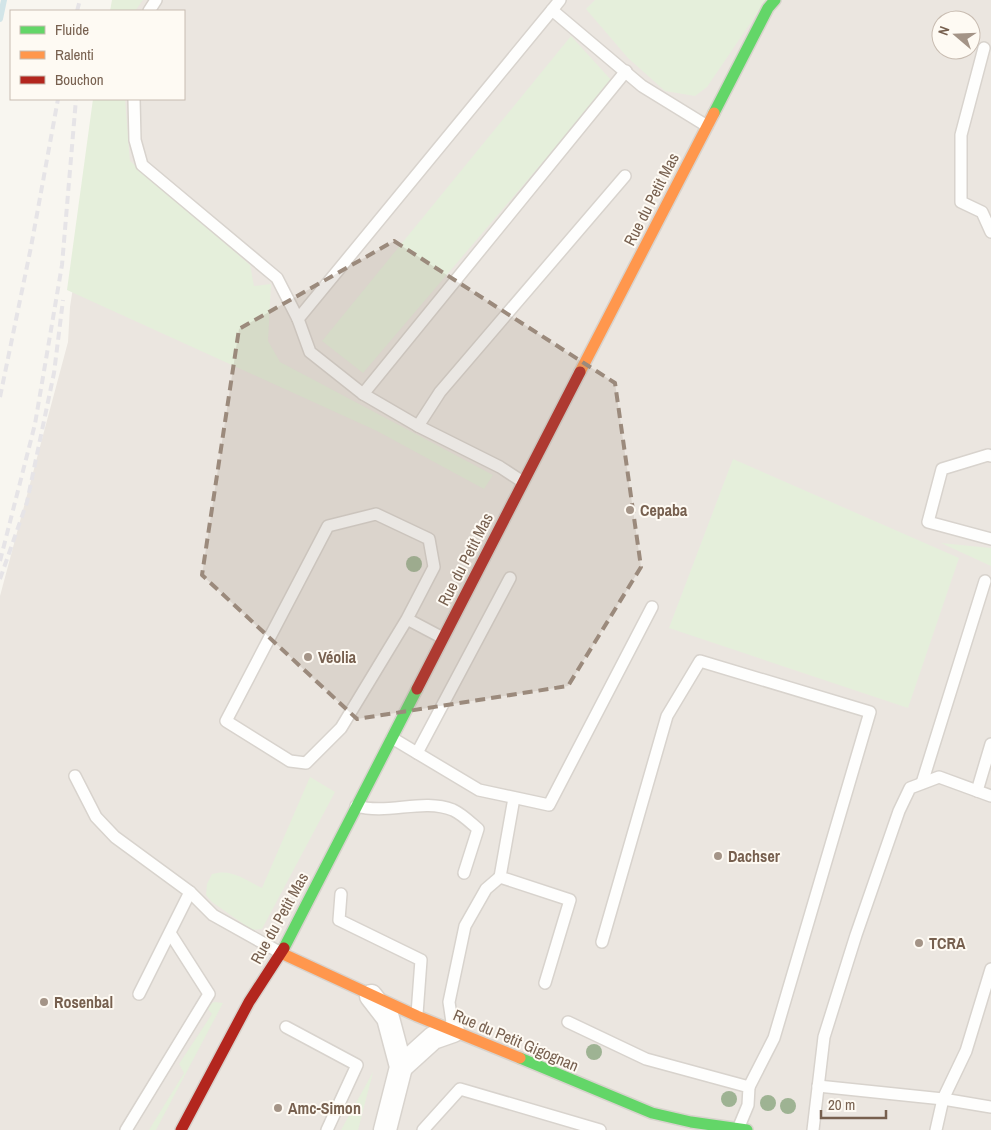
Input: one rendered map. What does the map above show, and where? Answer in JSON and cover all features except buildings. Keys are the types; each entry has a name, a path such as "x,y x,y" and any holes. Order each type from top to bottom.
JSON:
{"street":[{"name":"Rue du Petit Mas","path":"181,1130 249,1002 280,953 768,8 775,0"},
{"name":"Rue du Petit Gigognan","path":"280,953 417,1016 652,1113 691,1122 742,1130"},
{"path":"371,996 388,1018 401,1067 385,1130"},
{"path":"401,1067 433,1038 453,1031"}],"lane":[{"path":"298,319 560,0"},
{"path":"552,10 642,86 707,126"},
{"path":"984,48 961,135 961,202 982,212 991,232"},
{"path":"363,394 626,71"},
{"path":"134,100 135,140 142,165 277,278 298,319 310,352 363,394 418,426 500,467 523,482"},
{"path":"418,426 440,392 625,176"},
{"path":"991,456 988,455 942,469 928,522 991,539"},
{"path":"376,514 429,539 434,568 407,619 341,728 306,764 290,761 226,721 328,526 376,514"},
{"path":"418,753 510,578"},
{"path":"922,784 984,581"},
{"path":"391,738 479,790 549,805 652,607"},
{"path":"407,619 443,638"},
{"path":"602,942 667,716 700,661 870,712 774,1038 750,1087 742,1130"},
{"path":"977,791 991,744"},
{"path":"75,776 96,817 115,837 190,892 214,915 280,953"},
{"path":"813,1130 824,1037 856,935 899,811 910,788 939,777 991,796"},
{"path":"453,1031 449,1002 465,926 486,889 500,877 514,798"},
{"path":"356,806 372,810 409,808 432,804 455,811 478,830 464,873"},
{"path":"500,877 570,900 544,982"},
{"path":"140,994 190,892"},
{"path":"341,894 339,920 421,960 417,1016"},
{"path":"126,1130 209,994 170,933"},
{"path":"936,1130 943,1099 966,1051 991,969"},
{"path":"568,1022 646,1059 750,1087"},
{"path":"286,1027 357,1065 327,1130"},
{"path":"818,1086 943,1099 991,1107"},
{"path":"423,1130 460,1089 600,1130"}],"highlighted area":[{"path":"394,241 615,383 641,567 568,686 357,719 202,575 239,329"}],"shaded area":[{"path":"117,0 991,0 991,1130 0,1130 0,596 68,342 70,307 102,100 185,100 185,10 115,10"}],"green space":[{"path":"112,0 143,0 136,10 110,10"},
{"path":"595,0 766,0 707,87 695,96 665,91 628,58 586,9"},
{"path":"571,36 612,81 363,373 322,341"},
{"path":"93,100 125,100 130,161 250,265 254,286 271,284 268,341 280,362 493,475 484,489 377,431 67,290"},
{"path":"733,459 959,558 908,708 669,628"},
{"path":"941,543 991,548 991,566"},
{"path":"310,777 335,792 262,929 252,930 212,902 206,895 207,884 212,874 226,873 238,876 262,888"},
{"path":"215,1002 223,1003 156,1130 149,1130 184,1073 179,1064 212,1014 207,1008 209,1004"},
{"path":"373,1072 358,1130 341,1130"}],"waterway":[{"path":"0,19 4,0"}],"railway":[{"path":"77,10 80,0"},
{"path":"0,397 31,247 58,100"},
{"path":"0,561 35,424 62,265 76,100"},
{"path":"0,579 27,502 54,373 63,300"}],"traffic: fast":[{"path":"714,113 768,8 775,0"},
{"path":"284,948 417,689"},
{"path":"520,1058 652,1113 691,1122 747,1130"}],"traffic: slow":[{"path":"580,372 714,113"},
{"path":"281,953 417,1016 520,1058"}],"traffic: jam":[{"path":"417,689 580,372"},
{"path":"181,1130 249,1002 284,948"}],"place":[{"name":"Cepaba","path":"630,510"},
{"name":"Véolia","path":"308,657"},
{"name":"Dachser","path":"718,856"},
{"name":"TCRA","path":"919,943"},
{"name":"Rosenbal","path":"44,1002"},
{"name":"Amc-Simon","path":"278,1108"}]}
